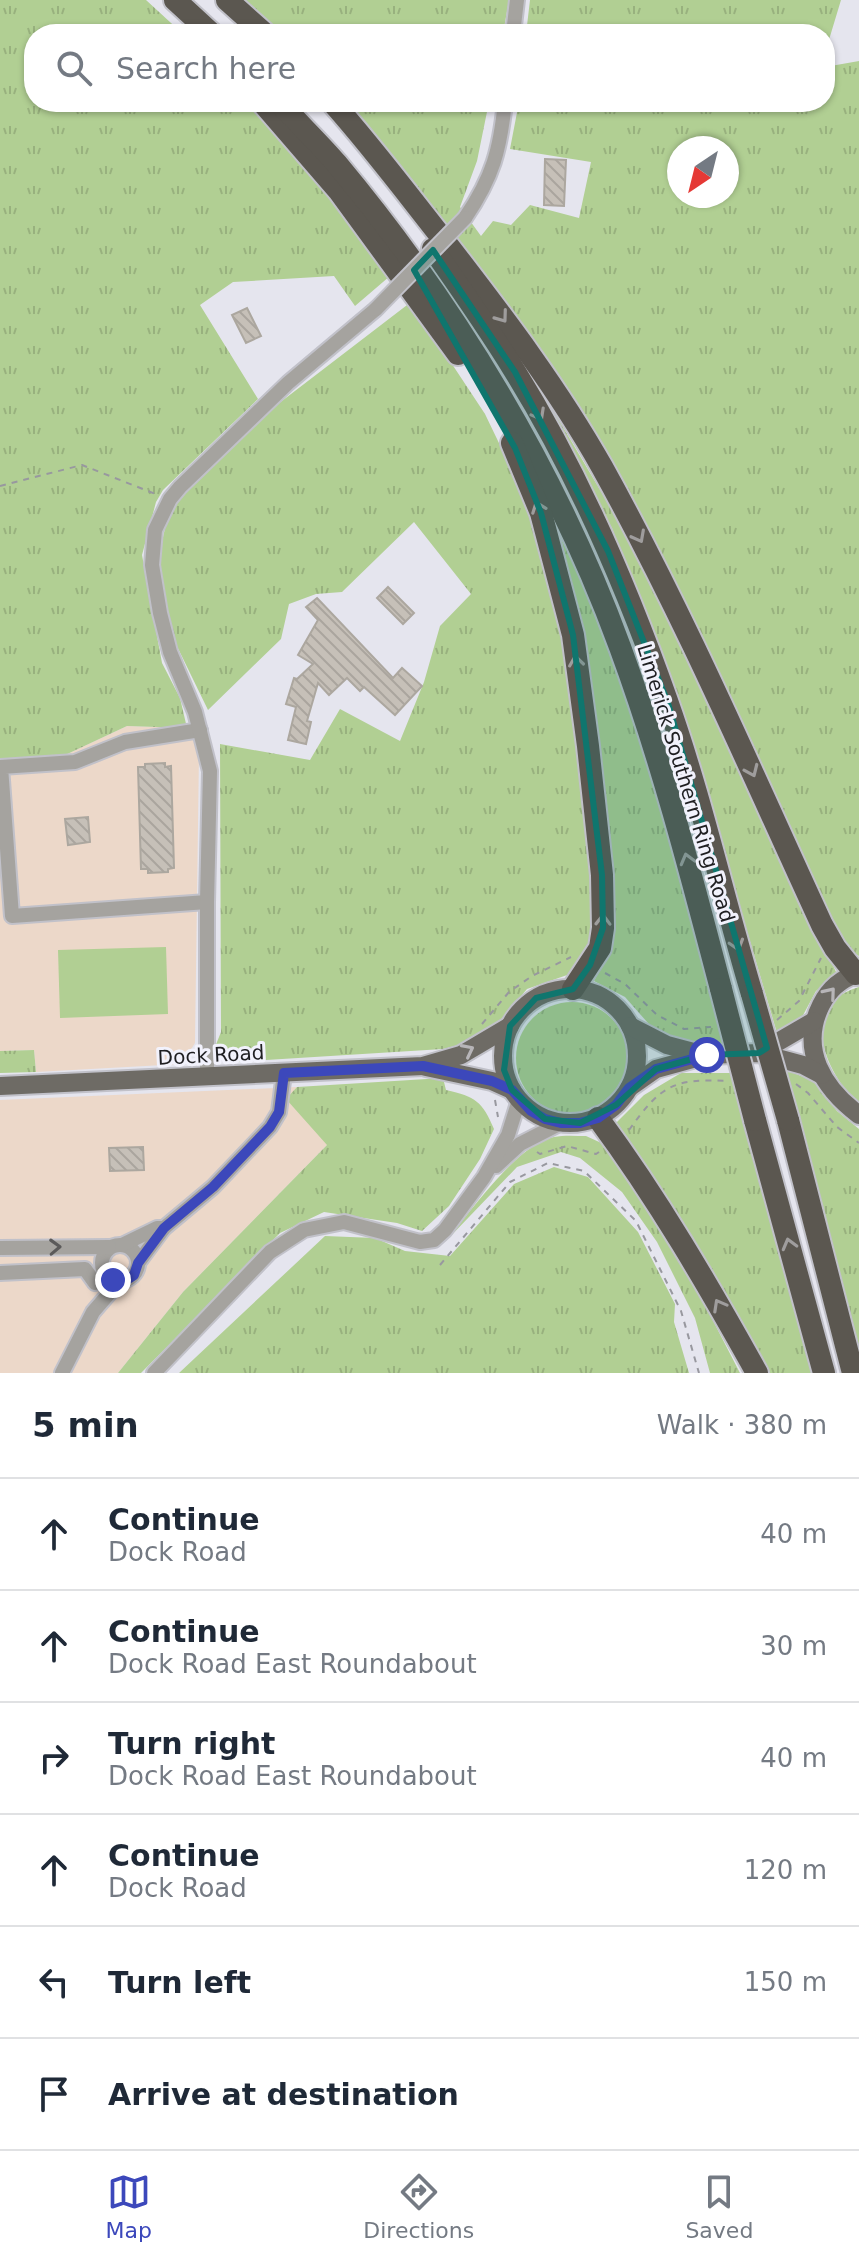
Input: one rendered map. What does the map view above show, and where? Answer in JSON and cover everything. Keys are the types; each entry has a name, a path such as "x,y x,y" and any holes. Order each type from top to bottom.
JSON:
{"highway":[{"path":"163,0 186,24"},
{"path":"175,0 201,24"},
{"path":"214,0 239,24"},
{"path":"227,0 254,24"},
{"path":"271,112 339,191 486,395"},
{"name":"Limerick Southern Ring Road","path":"288,112 335,163 390,231 436,295 531,450 575,537 620,645 655,751 824,1373"},
{"name":"Limerick Southern Ring Road","path":"323,112 419,230 467,297 515,372 608,551 668,703 788,1120 853,1373"},
{"path":"341,112 477,283 554,388 601,465 714,688 822,925 835,948 858,974"},
{"path":"390,231 464,351 515,448 541,513 573,635 602,875 603,928 600,948 573,989"},
{"path":"598,1118 647,1185 757,1373"}],"main road":[{"path":"858,974 841,981 826,996 814,1021 811,1042 822,1075 847,1106 859,1115"},
{"path":"573,989 606,1000 620,1012 630,1026 637,1057 629,1088 616,1105 598,1118 580,1123 561,1123 531,1111 516,1095 504,1070 503,1048 510,1026 536,998 554,991 573,989"},
{"path":"759,1053 814,1021"},
{"name":"Dock Road","path":"0,1086 423,1066 461,1055 510,1026"},
{"path":"630,1026 667,1045 707,1055"},
{"path":"629,1088 656,1069 707,1055 759,1053 803,1065 822,1075"},
{"name":"Dock Road","path":"423,1066 492,1081 516,1095"}],"street":[{"path":"514,24 517,0"},
{"path":"207,1077 210,771 195,712 170,652 160,613 152,565 155,530 170,499 180,487 288,383 376,309 465,218 480,196 500,144 504,112"},
{"path":"200,730 125,742 75,762 1,767 12,916 207,902"},
{"path":"62,1373 93,1312 119,1282 134,1275 138,1263 164,1228 213,1187 270,1127 279,1112 284,1073"},
{"path":"154,1373 270,1252 304,1230 344,1222 420,1242 434,1240 484,1177 508,1135 516,1095"},
{"path":"484,1177 520,1144 561,1123"},
{"path":"93,1312 101,1260 116,1246 157,1228 164,1228"},
{"path":"0,1248 116,1246 135,1252 138,1263"},
{"path":"0,1273 85,1269 119,1282"}],"path":[{"path":"0,486 82,465 170,499"},
{"path":"440,1265 510,1182 548,1163 584,1171 636,1221 681,1311 699,1373"}],"highlighted area":[{"path":"433,250 515,372 608,551 668,703 767,1048 759,1053 707,1055 656,1069 616,1105 580,1123 545,1119 512,1090 504,1070 510,1026 536,998 573,989 590,965 603,928 602,875 573,635 541,513 515,448 414,270"}],"shaded area":[{"path":"127,726 187,728 199,753 195,1043 182,1064 36,1072 34,1050 0,1051 0,761 63,756"},
{"path":"297,1087 287,1100 328,1144 183,1292 118,1373 0,1373 0,1100"}],"green space":[{"path":"0,0 146,0 172,24 24,24 24,112 261,112 390,276 355,306 334,276 233,282 200,305 258,399 163,490 156,502 142,555 162,663 180,698 187,728 127,726 63,756 0,761"},
{"path":"239,0 509,0 505,24 264,24"},
{"path":"530,0 841,0 834,24 527,24"},
{"path":"859,61 859,956 838,935 608,469 347,112 487,112 477,161 460,207 481,236 493,221 511,225 530,205 579,218 591,162 510,149 517,112 835,112 835,65"},
{"path":"411,302 485,414 524,495 550,582 574,697 596,915 593,948 570,974 527,989 500,1021 475,1041 443,1049 234,1062 215,1047 221,1032 220,744 310,760 340,709 400,741 424,682 440,626 471,594 414,522 342,592 316,594 289,604 281,639 208,710 171,634 158,559 166,524 179,494 261,417"},
{"path":"540,388 629,539 837,974 816,991 801,1019 777,1033 696,758 612,528 530,389"},
{"path":"561,538 580,578 638,728 724,1044 682,1042 655,1031 625,997 594,981 612,946 612,878 583,633"},
{"path":"166,947 168,1014 60,1018 58,950"},
{"path":"859,987 859,1105 836,1076 827,1058 822,1024 828,1009 840,996"},
{"path":"572,1002 594,1006 612,1018 624,1036 628,1058 624,1080 612,1098 594,1110 572,1114 550,1110 532,1098 520,1080 516,1058 520,1036 532,1018 550,1006"},
{"path":"34,1050 36,1072 0,1073 0,1051"},
{"path":"786,1070 814,1081 837,1111 859,1129 859,1348"},
{"path":"681,1073 734,1073 736,1095 814,1373 760,1373 613,1126 644,1095"},
{"path":"443,1078 446,1090 471,1098 481,1106 494,1129 480,1159 449,1206 422,1231 397,1223 324,1212 280,1233 141,1373 118,1373 183,1292 327,1145 286,1099 297,1087"},
{"path":"586,1136 608,1146 674,1245 740,1373 710,1373 695,1318 657,1242 622,1192 580,1158 561,1152 517,1167 445,1242 495,1181 525,1152 554,1137"},
{"path":"554,1167 588,1177 638,1232 675,1304 674,1322 689,1373 179,1373 325,1236 375,1238 405,1251 450,1256 514,1184"}],"building":[{"path":"545,159 566,160 564,206 544,205"},
{"path":"247,308 261,336 246,343 232,315"},
{"path":"388,587 414,613 403,624 377,598"},
{"path":"317,598 393,678 402,668 422,686 395,715 364,687 360,691 347,678 329,695 318,683 307,721 311,722 306,744 288,740 296,707 286,704 294,678 297,679 313,664 298,655 318,620 306,607"},
{"path":"165,763 165,767 171,766 174,868 168,869 168,872 148,873 148,869 141,869 138,767"},
{"path":"88,817 90,842 68,845 65,819"},
{"path":"143,1147 144,1170 110,1171 109,1148"}],"route":[{"path":"113,1280 130,1279 164,1228 213,1187 270,1127 279,1112 284,1073 423,1066 492,1081 512,1090 531,1111 545,1119 580,1123 598,1118 616,1105 629,1088 656,1069 707,1055"}]}
